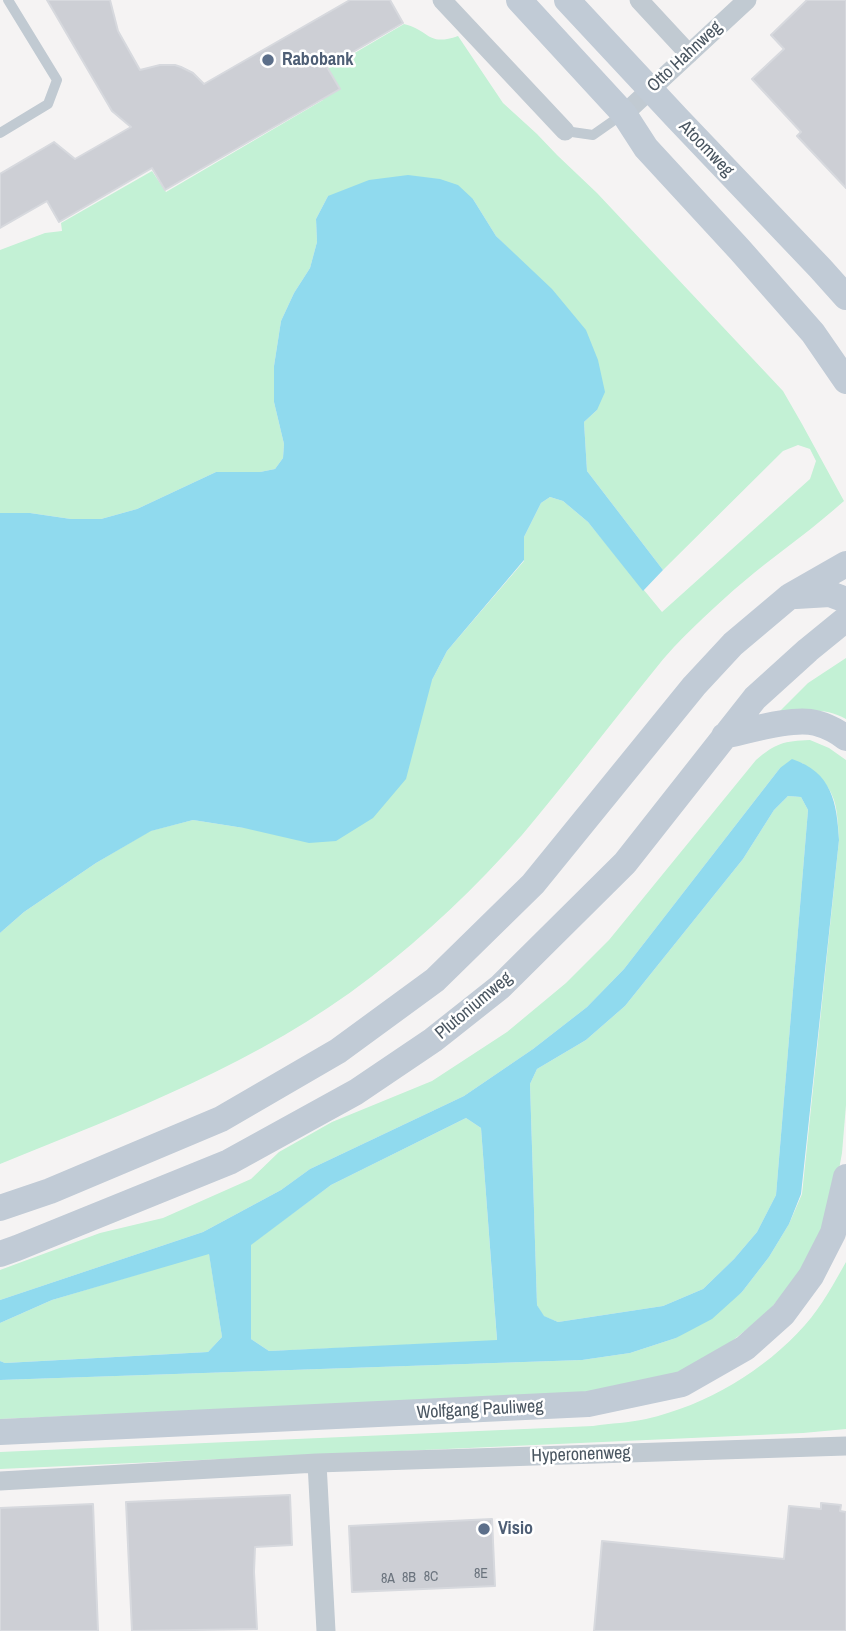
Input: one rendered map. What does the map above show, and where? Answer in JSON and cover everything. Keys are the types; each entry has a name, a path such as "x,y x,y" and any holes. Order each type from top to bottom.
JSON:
{"main road":[{"path":"519,0 624,114 646,148 813,333 846,381"},
{"name":"Atoomweg","path":"567,0 846,297"},
{"path":"0,1208 50,1191 221,1119 338,1051 435,980 533,884 694,686 725,652 790,596 846,564"},
{"path":"790,596 830,594 846,600"},
{"name":"Plutoniumweg","path":"0,1254 229,1161 356,1092 433,1040 500,987 625,863 755,698 846,619"},
{"path":"808,650 846,645"},
{"path":"724,736 797,722 814,722 833,729 846,738"},
{"name":"Wolfgang Pauliweg","path":"0,1432 588,1404 681,1384 745,1348 783,1314 811,1276 833,1233 846,1178"},
{"name":"Wolfgang Pauliweg","path":"0,1443 561,1422 617,1416 666,1406 720,1382 774,1344 793,1326 825,1281 846,1240"}],"street":[{"path":"442,0 565,131"},
{"path":"639,0 689,54"},
{"name":"Otto Hahnweg","path":"624,114 747,0"},
{"name":"Hyperonenweg","path":"0,1481 317,1463 846,1446"},
{"path":"317,1463 326,1631"}],"lane":[{"path":"0,133 48,104 57,80 8,0"},
{"path":"565,131 593,135 624,114"}],"green space":[{"path":"404,24 434,39 458,36 503,103 597,193 783,391 844,501 744,582 683,637 505,854 431,927 371,977 328,1008 239,1060 144,1105 0,1164 0,933 24,912 96,863 150,831 193,820 244,828 432,680 447,651 524,561 524,537 541,503 550,497 563,501 588,522 662,612 810,479 816,461 810,449 798,445 783,451 663,570 587,471 584,422 597,410 521,261 496,236 473,199 328,196 316,219 317,242 310,268 281,321 274,366 274,402 284,444 283,458 275,469 260,472 216,472 137,509 101,519 0,513 0,250 45,233 62,231 61,223 152,171 166,192 323,100 312,78"},
{"path":"846,658 846,719 820,711 776,715 808,683"},
{"path":"810,740 829,748 846,760 846,1105 842,1153 834,1197 819,1238 800,1273 767,1313 721,1350 674,1374 575,1394 0,1419 0,1380 582,1360 630,1353 676,1338 742,1292 769,1257 789,1224 802,1194 839,840 832,796 822,780 802,763 780,768 624,969 587,1007 533,1049 464,1096 310,1169 281,1190 203,1232 0,1300 0,1270 100,1233 163,1218 251,1179 279,1152 332,1122 432,1081 507,1032 566,983 609,940 756,760 781,744"},
{"path":"788,796 801,797 808,810 776,1195 757,1232 703,1289 663,1306 558,1322 543,1316 537,1305 530,1084 537,1069 586,1040 625,1006 743,859 774,810"},
{"path":"466,1118 481,1128 497,1341 269,1351 251,1339 250,1245 331,1185"},
{"path":"209,1253 222,1337 208,1352 5,1363 0,1361 0,1323 52,1300"},
{"path":"846,1262 846,1429 0,1469 0,1452 593,1426 646,1419 691,1405 712,1395 733,1384 771,1357 811,1318"}],"water":[{"path":"408,175 440,179 458,185 473,199 496,236 552,289 586,330 598,360 605,392 597,410 584,422 587,471 663,570 643,591 588,522 563,501 550,497 541,503 524,537 524,560 447,651 432,680 406,779 373,818 336,841 309,843 193,820 151,831 96,863 24,912 0,933 0,513 101,519 137,509 216,472 260,472 275,469 283,458 284,444 274,402 274,366 281,321 310,268 317,242 316,219 328,196 369,180"},
{"path":"792,759 816,772 824,781 834,802 839,840 801,1194 789,1224 769,1257 742,1292 712,1319 676,1338 630,1353 582,1360 0,1380 0,1361 5,1363 208,1352 222,1337 209,1254 52,1300 0,1323 0,1300 203,1232 281,1190 310,1169 464,1096 533,1049 587,1007 624,969 780,768","holes":["788,796 801,797 808,810 776,1195 757,1232 703,1289 663,1306 558,1322 544,1316 537,1305 530,1084 537,1069 586,1040 625,1006 743,859 774,810","466,1118 481,1128 497,1340 269,1351 251,1339 251,1245 331,1185"]}],"building":[{"path":"47,0 110,0 118,31 140,70 160,65 175,65 193,73 204,84 350,0 390,0 403,23 327,67 340,89 165,190 152,168 59,222 47,201 0,228 0,174 54,142 75,159 131,127 112,111"},
{"path":"807,0 846,0 846,188 797,136 801,132 752,79 784,49 771,35"},
{"path":"290,1495 292,1545 255,1547 257,1629 132,1631 126,1502"},
{"path":"821,1503 841,1505 840,1511 846,1512 846,1631 594,1631 602,1541 784,1559 789,1506 821,1509"},
{"path":"93,1504 98,1631 0,1631 0,1508"},
{"path":"492,1519 495,1586 352,1592 349,1526"}],"place":[{"name":"Rabobank","path":"268,60"},
{"name":"Visio","path":"484,1529"}]}
